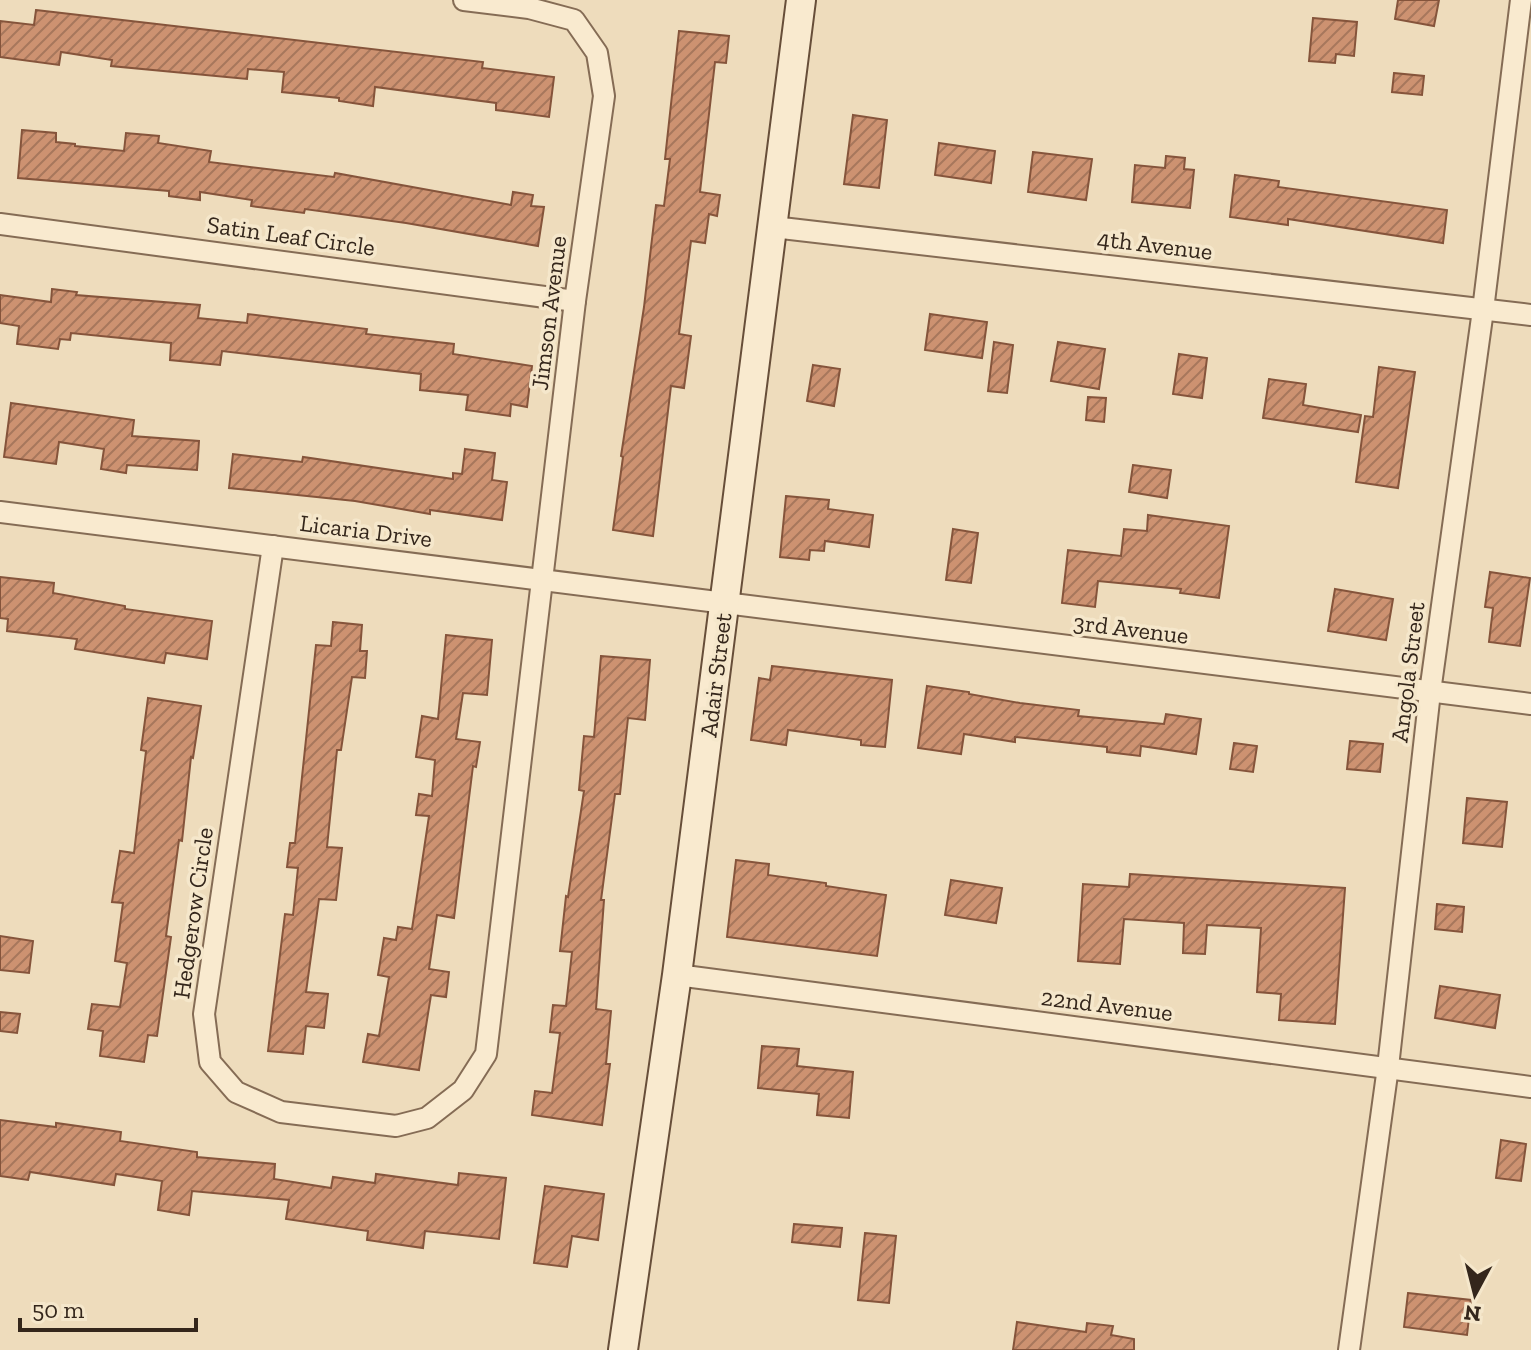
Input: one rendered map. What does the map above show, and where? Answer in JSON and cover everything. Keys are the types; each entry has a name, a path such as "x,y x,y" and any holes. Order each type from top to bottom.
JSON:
{"street":[{"name":"Jimson Avenue","path":"464,0 529,8 574,20 597,53 604,96 575,301 544,579"},
{"name":"Adair Street","path":"623,1350 677,975 801,0"},
{"name":"Angola Street","path":"1349,1350 1388,1067 1430,692 1483,310 1521,0"},
{"name":"Satin Leaf Circle","path":"0,224 575,301"},
{"name":"4th Avenue","path":"773,227 1531,315"},
{"name":"Licaria Drive","path":"0,512 725,603"},
{"name":"Hedgerow Circle","path":"273,546 204,1014 210,1062 236,1092 281,1112 396,1126 427,1118 463,1090 486,1054 544,579"},
{"name":"3rd Avenue","path":"725,603 1531,704"},
{"name":"22nd Avenue","path":"677,975 1531,1087"}],"building":[{"path":"1398,0 1439,0 1434,26 1395,19"},
{"path":"36,10 483,62 482,68 554,77 549,117 496,110 496,103 375,87 373,106 339,101 339,98 282,92 284,72 248,69 247,79 111,66 112,60 61,52 59,65 0,57 0,21 34,25"},
{"path":"1313,18 1357,22 1354,56 1336,54 1335,63 1309,61"},
{"path":"679,31 729,36 726,63 715,62 700,192 720,195 717,216 709,214 705,243 691,241 679,334 691,336 684,388 671,386 653,536 613,530 656,205 664,206 670,159 665,159"},
{"path":"1394,73 1424,76 1422,95 1392,92"},
{"path":"853,115 887,120 879,188 844,184"},
{"path":"22,130 56,133 56,142 75,146 124,151 126,133 159,136 158,143 211,151 209,162 334,177 335,173 511,205 513,192 533,195 531,206 544,207 538,246 406,223 305,209 304,213 251,206 252,200 200,192 200,200 169,196 169,191 18,178"},
{"path":"939,143 995,151 991,183 935,175"},
{"path":"1033,152 1092,159 1086,200 1028,192"},
{"path":"1166,156 1185,158 1184,169 1194,170 1190,208 1132,202 1135,165 1165,168"},
{"path":"1235,175 1279,181 1278,187 1447,210 1443,243 1288,219 1288,225 1230,217"},
{"path":"52,289 77,292 76,295 200,305 198,318 247,323 248,314 367,329 366,334 454,344 453,354 532,366 527,407 511,404 510,416 466,410 468,395 420,390 421,374 222,351 220,365 170,360 171,343 71,333 70,340 60,339 58,349 17,344 19,326 0,323 0,295 51,302"},
{"path":"930,314 987,322 982,358 925,350"},
{"path":"994,342 1013,345 1007,393 988,391"},
{"path":"1058,342 1105,349 1099,389 1051,381"},
{"path":"1179,354 1207,358 1202,398 1173,394"},
{"path":"813,365 840,369 834,406 807,401"},
{"path":"1379,367 1415,372 1398,488 1356,482 1365,416 1373,417"},
{"path":"1269,379 1306,384 1303,405 1361,415 1358,432 1263,418"},
{"path":"1088,397 1106,398 1104,422 1086,420"},
{"path":"11,403 134,420 132,436 199,441 197,470 127,465 126,473 101,469 104,449 59,442 56,464 4,457"},
{"path":"465,449 495,453 492,480 507,482 502,520 430,510 430,514 355,501 229,488 233,454 302,462 303,457 453,479 453,473 462,474"},
{"path":"1133,465 1171,470 1167,498 1129,492"},
{"path":"786,496 829,500 828,509 873,515 869,547 825,541 824,551 810,550 809,560 780,557"},
{"path":"1148,515 1229,526 1219,598 1180,593 1181,589 1098,581 1095,607 1062,603 1068,550 1121,556 1124,529 1147,531"},
{"path":"953,529 978,533 971,583 946,580"},
{"path":"1490,572 1530,578 1520,646 1489,642 1493,608 1485,607"},
{"path":"0,577 54,583 53,593 125,606 125,609 212,621 207,659 166,653 164,663 75,649 77,639 7,631 8,619 0,618"},
{"path":"1335,589 1393,599 1386,640 1328,631"},
{"path":"333,622 362,625 360,651 367,651 365,678 352,677 341,750 337,750 327,847 342,848 336,900 319,899 306,992 328,994 324,1028 306,1026 303,1054 268,1051 285,914 293,915 298,868 287,867 290,843 295,843 316,645 331,646"},
{"path":"446,635 492,640 487,695 463,693 456,739 480,742 476,767 473,766 454,918 437,915 429,969 449,972 446,997 431,995 419,1070 363,1062 368,1034 379,1036 389,977 378,975 384,938 396,940 398,927 412,929 429,816 416,815 419,794 432,796 435,760 416,757 422,716 438,719"},
{"path":"601,656 650,660 645,720 628,718 620,794 615,794 601,900 604,900 596,1009 611,1011 606,1064 610,1064 602,1125 532,1115 535,1091 552,1093 560,1033 550,1032 553,1005 566,1006 572,952 560,951 584,791 579,790 584,736 594,737"},
{"path":"772,666 892,680 885,747 861,745 861,740 788,730 786,745 751,740 759,678 770,680"},
{"path":"927,686 1079,710 1078,716 1164,724 1166,714 1201,719 1196,754 1141,746 1140,756 1107,752 1107,747 1015,737 1015,742 964,734 961,754 918,748"},
{"path":"148,698 201,706 166,936 171,937 157,1036 148,1035 144,1062 100,1056 103,1031 88,1029 92,1004 120,1007 127,963 115,961 123,903 112,902 120,851 134,853 146,751 141,750"},
{"path":"1350,741 1383,744 1380,772 1347,769"},
{"path":"1234,743 1257,746 1253,772 1230,769"},
{"path":"1467,798 1507,802 1502,847 1463,843"},
{"path":"736,860 769,864 768,875 886,895 877,956 727,937"},
{"path":"1130,874 1345,888 1335,1024 1279,1020 1281,994 1257,992 1261,928 1207,925 1205,954 1183,953 1184,923 1124,919 1120,964 1078,961 1083,884 1129,887"},
{"path":"951,880 1002,888 996,923 945,915"},
{"path":"1437,904 1464,907 1462,932 1435,929"},
{"path":"0,936 33,941 29,973 0,970"},
{"path":"1440,986 1500,995 1495,1028 1435,1018"},
{"path":"0,1012 20,1014 17,1033 0,1031"},
{"path":"762,1046 799,1049 797,1066 853,1072 849,1118 817,1115 819,1094 758,1088"},
{"path":"0,1120 56,1127 56,1123 121,1132 120,1141 197,1152 197,1157 275,1164 274,1179 331,1188 333,1177 375,1183 376,1174 458,1185 459,1173 506,1178 499,1239 425,1231 423,1248 367,1240 368,1231 286,1219 289,1200 192,1191 189,1215 158,1210 162,1181 116,1174 114,1185 30,1172 28,1180 0,1176"},
{"path":"1501,1140 1526,1144 1521,1181 1496,1178"},
{"path":"545,1186 604,1194 598,1240 572,1236 567,1267 534,1263"},
{"path":"794,1224 842,1228 840,1247 792,1242"},
{"path":"865,1233 896,1236 889,1303 858,1300"},
{"path":"1408,1293 1471,1300 1467,1335 1404,1327"},
{"path":"1017,1322 1086,1332 1087,1323 1113,1326 1111,1335 1134,1339 1134,1350 1013,1350"}]}
